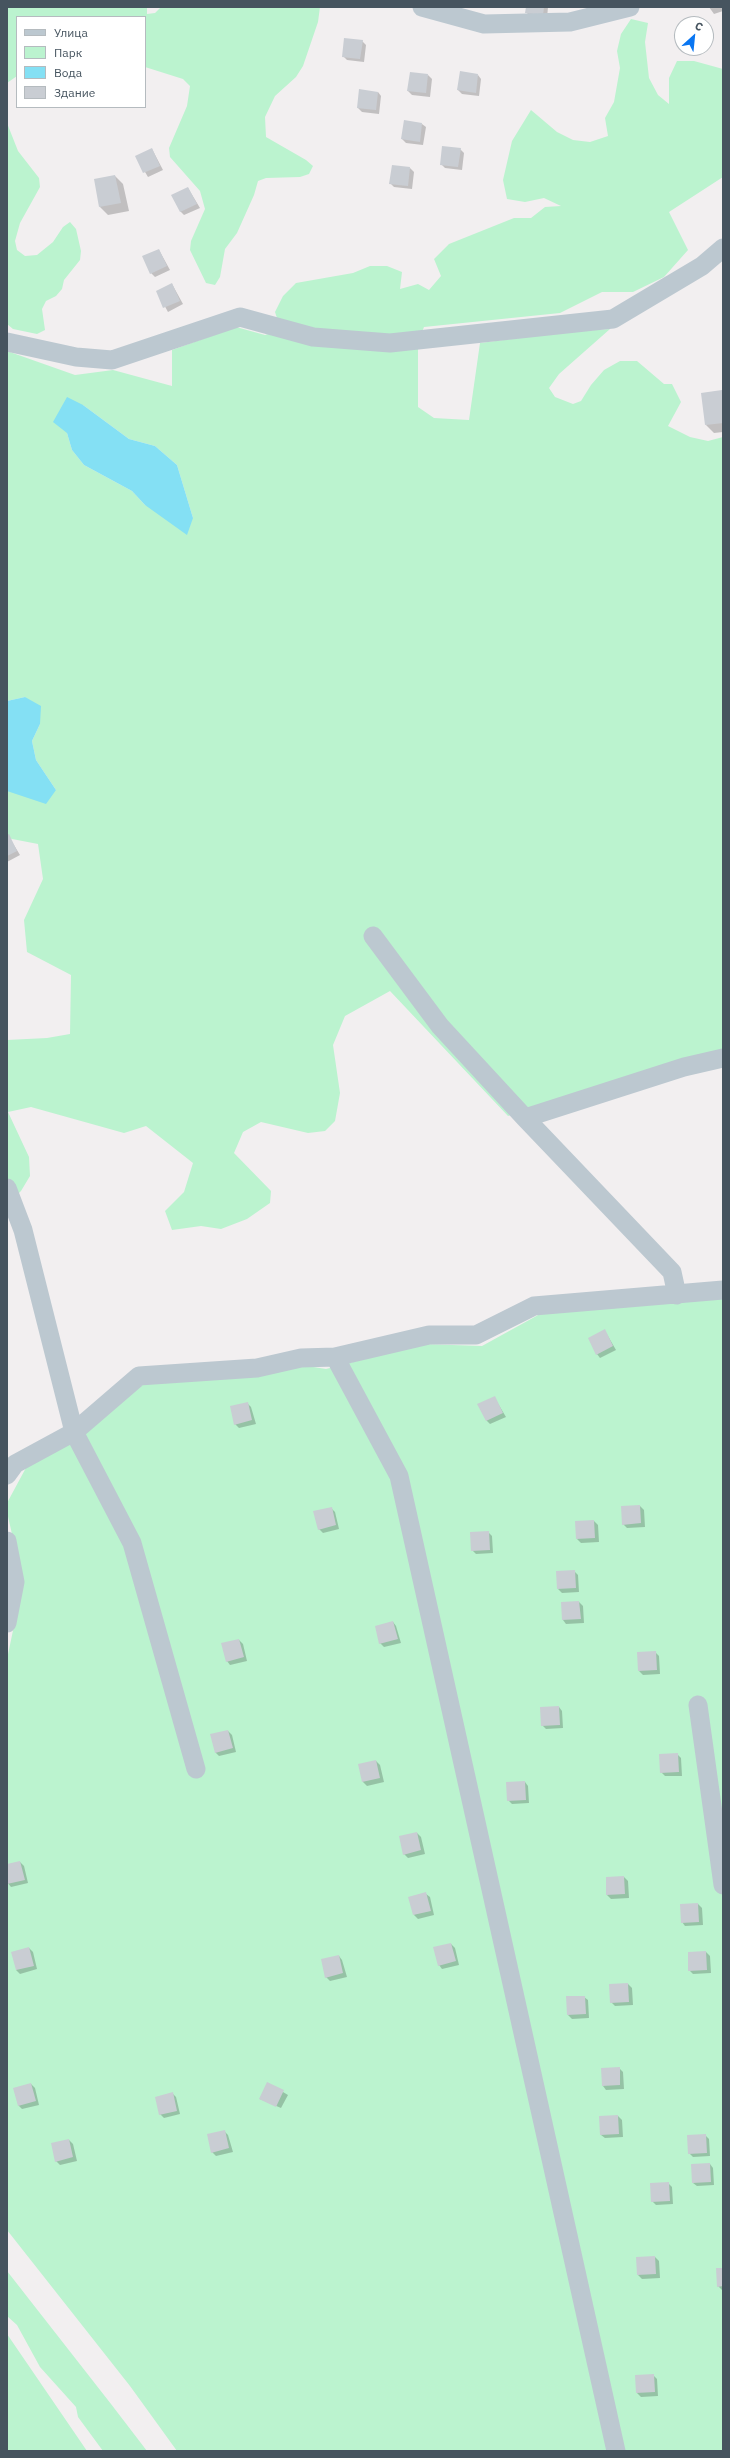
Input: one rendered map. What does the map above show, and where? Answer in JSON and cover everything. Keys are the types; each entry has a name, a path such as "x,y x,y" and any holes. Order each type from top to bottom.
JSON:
{"lane":[{"path":"422,7 484,24 570,22 630,7"},
{"path":"7,342 76,357 112,360 240,317 313,337 390,343 613,319 702,266 723,248"},
{"path":"373,936 440,1026 525,1118 672,1272 677,1295"},
{"path":"525,1118 684,1067 723,1058"},
{"path":"7,1188 24,1230 74,1432 132,1543 196,1769"},
{"path":"7,1475 15,1464 74,1432 138,1376 257,1368 301,1358 335,1357 429,1335 476,1335 534,1306 723,1290"},
{"path":"335,1357 399,1476 616,2451"},
{"path":"7,1542 15,1582 7,1623"},
{"path":"698,1705 723,1885"}],"green space":[{"path":"7,7 147,7 147,14 155,13 161,7 320,7 318,22 303,66 296,77 275,96 265,117 266,137 306,160 313,166 309,174 300,177 266,178 258,181 254,195 237,233 225,249 220,277 215,285 206,283 190,250 191,241 205,209 200,191 170,157 169,148 187,106 190,86 183,79 146,67 146,16 16,16 16,77 7,83"},
{"path":"631,19 648,23 645,42 649,78 658,95 669,104 669,78 677,61 694,61 723,69 723,177 669,212 688,250 664,277 633,292 602,292 560,313 424,327 418,342 418,407 434,418 469,420 480,343 565,332 610,329 559,374 549,388 555,397 573,404 581,401 591,385 604,370 620,361 637,361 664,384 672,384 681,402 668,426 690,437 708,441 723,437 723,1049 508,1116 390,991 345,1016 333,1045 340,1093 335,1121 325,1131 308,1133 261,1122 243,1132 234,1153 271,1191 270,1203 247,1219 221,1229 201,1226 172,1230 165,1211 184,1192 193,1163 146,1126 124,1133 31,1107 8,1112 29,1157 30,1176 21,1191 7,1205 7,1040 47,1038 70,1034 71,975 27,952 24,920 43,879 38,844 7,838 7,791 56,790 36,760 32,741 40,724 25,697 7,701 7,351 75,375 113,370 172,386 172,350 236,327 265,335 281,330 275,312 283,296 296,283 353,273 370,266 387,266 402,272 400,289 418,284 429,290 441,276 434,259 449,244 514,218 531,218 545,207 561,206 544,198 525,202 507,199 503,180 512,141 531,110 557,132 573,140 590,142 608,136 605,118 614,102 620,68 617,51 621,34","holes":["83,405 129,439 155,446 177,465 193,518 145,505 132,491 84,465 72,450 67,433"]},
{"path":"7,123 18,151 39,178 40,187 20,223 15,241 17,250 25,256 37,255 53,242 63,227 70,222 76,229 81,251 80,260 64,280 62,289 56,296 46,301 42,309 45,330 37,334 13,329 7,324"},
{"path":"723,1296 723,2451 177,2451 130,2386 7,2230 7,1659 23,1583 7,1512 7,1503 28,1464 138,1381 301,1365 326,1369 423,1344 482,1346 540,1314"},
{"path":"7,2271 147,2451 103,2451 78,2417 76,2407 40,2367 17,2325 7,2316"},
{"path":"7,2334 87,2451 7,2451"}],"water":[{"path":"67,397 83,405 129,439 155,446 177,465 193,518 187,535 145,505 132,491 84,465 72,450 67,433 53,422"},
{"path":"25,697 41,706 40,724 32,741 36,760 56,790 46,804 7,791 7,701"}],"building":[{"path":"526,7 544,7 543,15 525,13"},
{"path":"344,38 363,40 360,59 342,57"},
{"path":"460,71 478,74 476,93 457,90"},
{"path":"410,72 428,74 426,93 407,91"},
{"path":"359,89 378,92 376,110 357,108"},
{"path":"404,120 422,123 420,142 401,139"},
{"path":"442,146 461,148 458,167 440,165"},
{"path":"152,148 160,166 143,173 135,156"},
{"path":"392,165 410,167 408,186 389,184"},
{"path":"115,175 121,203 99,207 94,179"},
{"path":"188,187 197,204 180,212 171,195"},
{"path":"159,249 167,266 150,274 142,256"},
{"path":"172,283 180,301 163,308 156,291"},
{"path":"722,390 723,423 705,425 701,393"},
{"path":"9,834 17,851 7,856 7,835"},
{"path":"605,1329 613,1346 596,1355 588,1338"},
{"path":"495,1396 503,1413 486,1421 477,1404"},
{"path":"248,1402 252,1420 234,1425 230,1406"},
{"path":"640,1505 641,1523 622,1525 621,1506"},
{"path":"332,1507 336,1525 318,1530 313,1511"},
{"path":"594,1520 595,1538 576,1539 575,1521"},
{"path":"489,1531 490,1550 471,1551 470,1532"},
{"path":"575,1570 576,1588 557,1589 556,1571"},
{"path":"579,1601 581,1619 562,1620 561,1602"},
{"path":"393,1621 398,1639 379,1644 375,1626"},
{"path":"239,1639 244,1657 226,1662 221,1643"},
{"path":"656,1651 657,1670 638,1671 637,1652"},
{"path":"559,1706 560,1725 541,1726 540,1707"},
{"path":"228,1730 233,1748 215,1753 210,1734"},
{"path":"678,1753 679,1772 660,1773 659,1754"},
{"path":"376,1760 380,1778 362,1782 358,1764"},
{"path":"525,1781 526,1800 507,1801 506,1782"},
{"path":"417,1832 421,1850 403,1855 399,1836"},
{"path":"20,1861 25,1880 7,1884 7,1864"},
{"path":"624,1876 625,1894 606,1895 606,1877"},
{"path":"426,1892 431,1911 413,1915 408,1897"},
{"path":"698,1903 699,1922 681,1923 680,1904"},
{"path":"451,1943 456,1961 438,1966 433,1947"},
{"path":"29,1947 34,1966 16,1970 11,1952"},
{"path":"706,1951 707,1970 688,1971 688,1952"},
{"path":"339,1955 343,1973 325,1978 321,1959"},
{"path":"628,1983 629,2002 610,2003 609,1984"},
{"path":"566,1996 585,1996 586,2014 567,2015"},
{"path":"620,2067 620,2085 602,2086 601,2068"},
{"path":"267,2082 284,2090 276,2107 259,2099"},
{"path":"31,2083 36,2101 18,2106 13,2088"},
{"path":"173,2092 177,2111 159,2115 155,2097"},
{"path":"618,2115 619,2134 600,2135 599,2116"},
{"path":"225,2130 229,2148 211,2153 207,2134"},
{"path":"706,2134 707,2153 688,2154 687,2135"},
{"path":"69,2139 73,2157 55,2162 51,2143"},
{"path":"710,2163 711,2182 692,2183 691,2164"},
{"path":"669,2182 670,2201 651,2202 650,2183"},
{"path":"655,2256 656,2274 637,2275 636,2257"},
{"path":"716,2268 723,2268 723,2286 717,2287"},
{"path":"654,2374 655,2392 636,2393 635,2375"}]}
